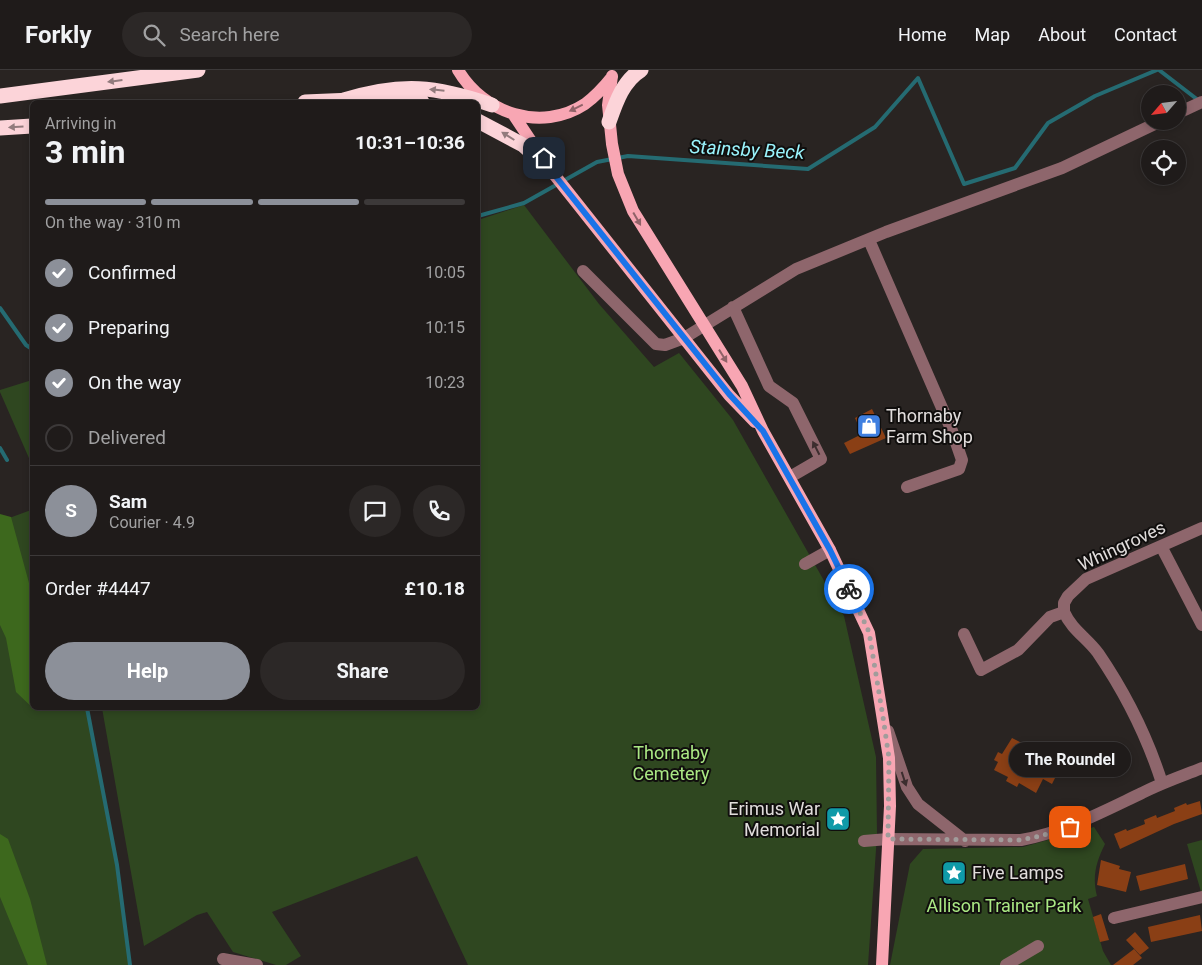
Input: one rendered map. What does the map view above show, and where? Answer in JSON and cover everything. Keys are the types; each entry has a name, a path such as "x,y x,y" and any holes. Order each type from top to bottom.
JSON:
{"highway":[{"path":"0,96 198,70"},
{"path":"609,122 616,102 627,82 641,70"},
{"path":"344,100 368,92 415,88 457,93 477,100"},
{"path":"344,100 406,100"},
{"path":"480,101 492,105"},
{"path":"480,121 522,145 551,170"},
{"path":"0,128 30,126"}],"main road":[{"path":"458,70 466,83 492,105 513,114 533,118 565,114 584,105 599,93 614,73"},
{"path":"614,73 608,105 612,144 618,174 633,211 742,386 763,431 830,550 869,632 889,758 888,839 882,965"},
{"path":"513,114 551,170 729,394 763,431"}],"street":[{"path":"1186,109 1202,102"},
{"path":"584,271 656,344 665,345 684,338 796,270 886,232 1062,168 1142,130"},
{"path":"869,240 952,431 962,460 959,469 907,487"},
{"path":"733,307 769,386 793,402 821,459 790,477"},
{"name":"Whingroves","path":"1064,612 1064,603 1068,596 1086,580 1202,528"},
{"path":"1161,546 1202,625"},
{"path":"805,564 830,550"},
{"path":"964,634 982,670 1018,650 1050,618 1064,612 1070,624 1096,650 1128,699 1152,752 1162,783"},
{"path":"883,717 907,787 918,804 965,841"},
{"path":"864,841 888,839 1021,840 1040,836 1076,824 1162,783 1202,768"},
{"path":"1114,918 1202,897"},
{"path":"1006,965 1038,946"},
{"path":"223,959 257,965"}],"green space":[{"name":"Thornaby Cemetery","path":"524,205 599,304 654,367 679,353 733,420 844,616 876,757 877,835 868,965 468,965 417,856 272,912 301,956 286,965 276,965 233,952 207,912 197,915 144,946 102,710 480,710 480,219"},
{"path":"30,381 30,460 0,392 0,390"},
{"path":"30,510 30,710 87,710 117,865 130,965 0,965 0,518 12,517"},
{"path":"0,514 11,517 30,587 30,705 16,692 6,638 0,625"},
{"name":"Allison Trainer Park","path":"1094,827 1105,844 1096,870 1097,896 1088,899 1103,951 1111,965 890,965 910,864 923,849 1023,847"},
{"path":"0,834 8,839 30,899 47,965 28,965 0,897"},
{"path":"1202,840 1202,895 1187,844"}],"building":[{"name":"Thornaby Farm Shop","path":"872,409 886,438 850,454 844,443 862,434 855,418"},
{"path":"1012,738 1062,764 1052,784 1043,779 1036,793 1019,783 1017,787 1006,781 1008,777 994,770 998,762 994,760 998,752 1002,754"},
{"path":"1200,801 1202,814 1174,824 1120,849 1114,834 1145,824 1144,820 1156,815 1157,818 1175,811 1174,808 1186,803 1187,805"},
{"path":"1101,860 1120,866 1119,869 1131,872 1126,892 1097,885"},
{"path":"1185,864 1188,879 1140,891 1136,876"},
{"path":"1101,914 1109,940 1100,942 1093,917"},
{"path":"1200,915 1202,931 1151,942 1148,927"},
{"path":"1135,932 1149,948 1140,955 1126,940"},
{"path":"1134,949 1142,958 1133,965 1113,965"}],"waterway":[{"name":"Stainsby Beck","path":"480,215 524,203 597,162 628,156 808,169 875,127 918,78 964,184 1015,168 1048,123 1095,96 1157,70"},
{"name":"Stainsby Beck","path":"1159,70 1198,100"},
{"name":"Stainsby Beck","path":"0,308 26,345 30,348"},
{"path":"0,448 7,460"},
{"path":"87,710 117,865 130,965"}],"way so far":[{"path":"849,589 869,632 883,717 889,758 890,806 888,839 1021,840 1070,827"}],"place":[{"name":"Thornaby Farm Shop","path":"869,426"},
{"name":"Erimus War Memorial","path":"838,819"},
{"name":"The Roundel","path":"1070,827"},
{"name":"Five Lamps","path":"954,873"}],"route":[{"path":"544,158 549,168 729,394 763,431 830,550 849,589"}]}
